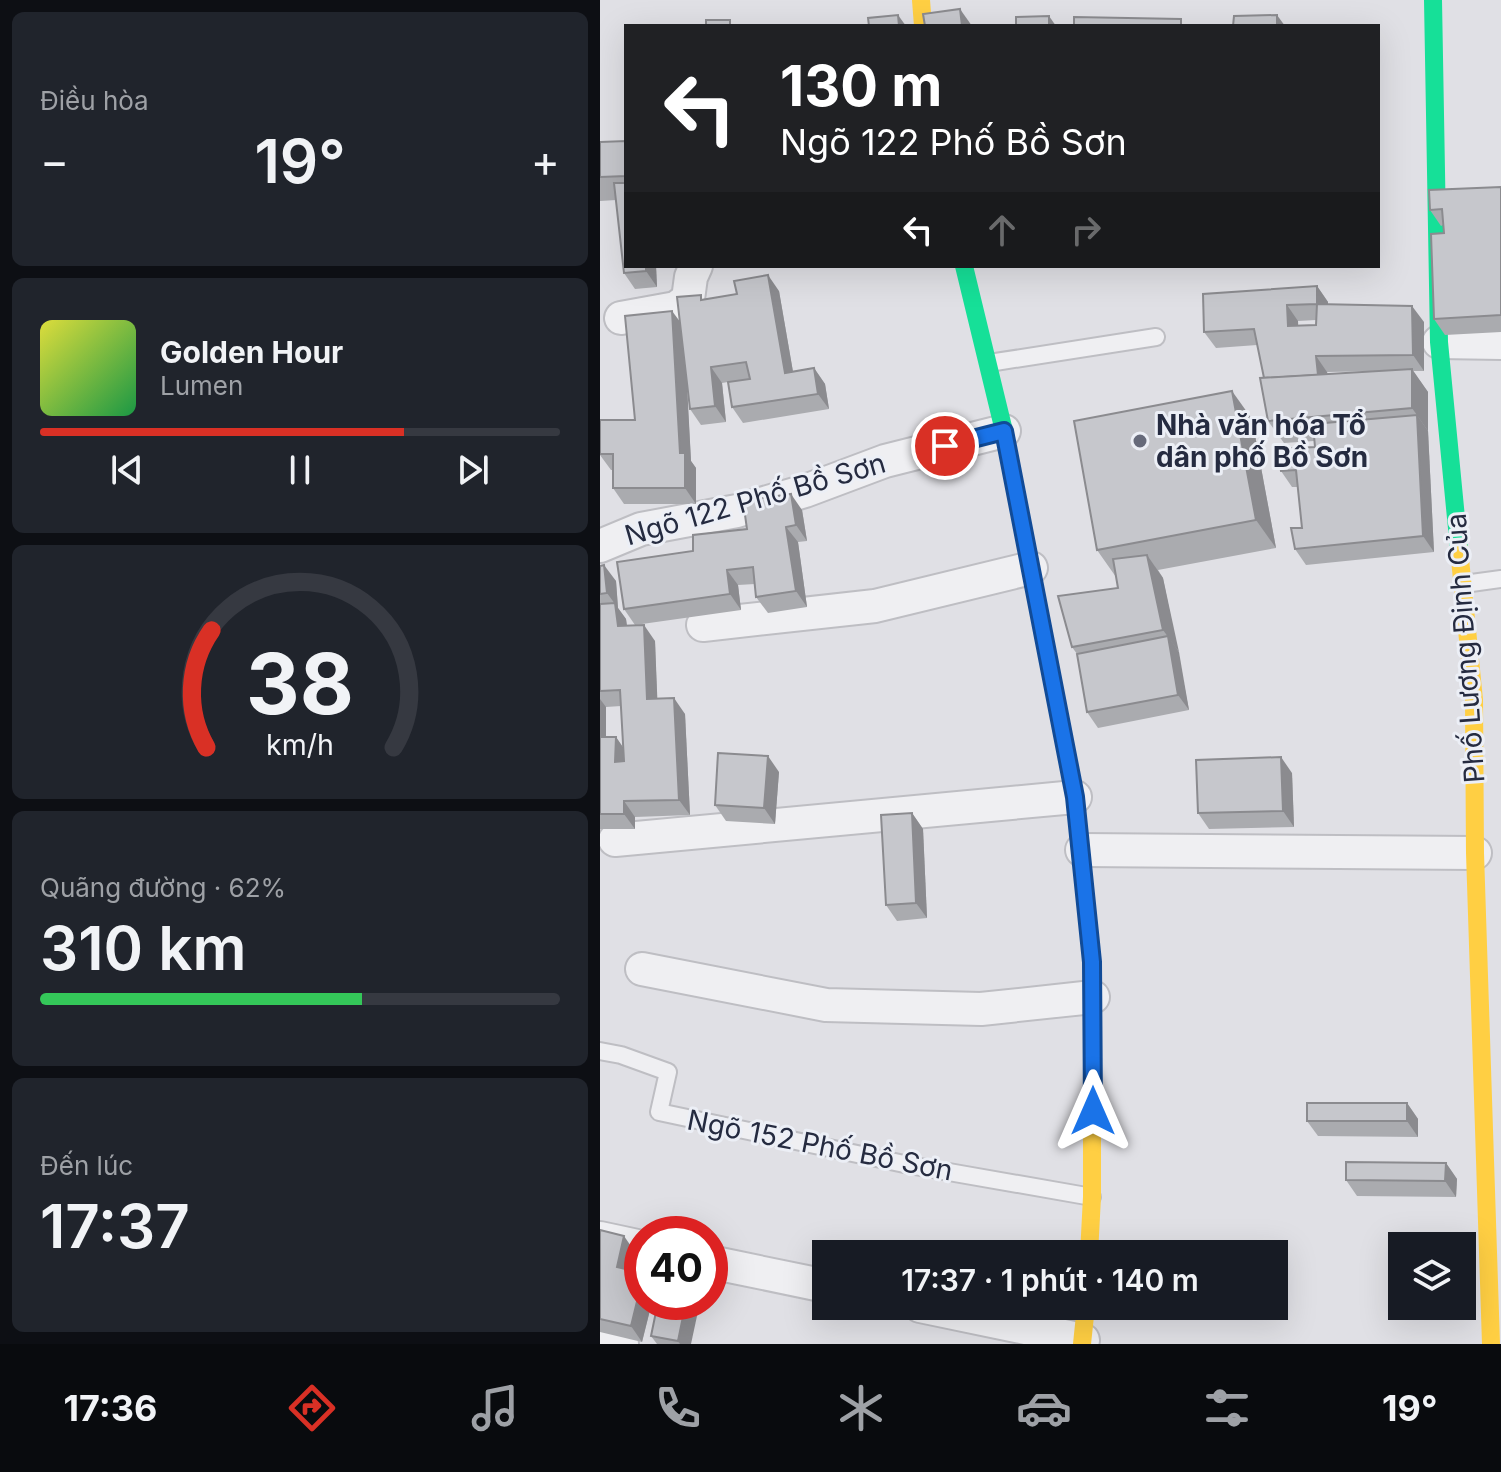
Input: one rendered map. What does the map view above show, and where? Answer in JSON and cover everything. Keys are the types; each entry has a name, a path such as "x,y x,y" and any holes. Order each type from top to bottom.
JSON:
{"street":[{"path":"921,0 923,24"},
{"name":"Phố Lương Định Của","path":"1433,0 1439,342 1463,585 1487,698 1475,853 1491,1344"},
{"path":"621,318 676,308 688,299 695,268"},
{"path":"964,268 1004,431 1075,797 1082,850 1093,997 1090,1240"},
{"path":"1439,342 1501,343"},
{"name":"Ngõ 122 Phố Bồ Sơn","path":"600,546 641,529 737,511 805,491 885,461 1004,431"},
{"path":"703,625 875,606 1031,568"},
{"path":"615,840 1075,797"},
{"path":"1082,850 1475,853"},
{"path":"642,969 826,1005 981,1009 1093,997"},
{"path":"600,1238 624,1243"},
{"path":"728,1266 812,1283"},
{"path":"983,1320 1083,1342 1085,1320"},
{"path":"600,1338 622,1344"}],"lane":[{"path":"988,363 1156,337"},
{"path":"1463,585 1501,579"},
{"name":"Ngõ 152 Phố Bồ Sơn","path":"600,1051 668,1072 659,1112 909,1165 1092,1197"}],"building":[{"path":"960,9 962,24 925,24 923,14"},
{"path":"898,15 899,24 869,24 868,18"},
{"path":"1277,15 1277,24 1233,24 1234,16"},
{"path":"1049,16 1049,24 1016,24 1016,17"},
{"path":"1074,17 1181,19 1181,24 1074,24"},
{"path":"706,20 730,20 730,24 706,24"},
{"path":"624,141 624,176 600,177 600,142"},
{"path":"614,183 624,183 624,268 646,268 646,271 624,273"},
{"path":"1501,187 1501,315 1434,319 1431,234 1444,233 1442,209 1430,210 1429,190"},
{"path":"768,275 785,373 814,368 818,394 732,407 728,382 750,379 746,362 711,367 715,406 690,409 677,297 701,295 701,300 737,294 734,281"},
{"path":"1317,286 1317,304 1412,306 1413,355 1316,356 1318,375 1264,378 1254,329 1204,332 1203,294","holes":["1317,304 1316,325 1288,326 1287,305"]},
{"path":"672,311 680,453 685,453 685,488 613,488 613,454 600,454 600,420 635,420 625,316"},
{"path":"1412,369 1412,408 1268,421 1260,378"},
{"path":"1232,391 1256,520 1097,550 1074,421"},
{"path":"1417,415 1423,536 1295,549 1291,528 1302,528 1296,470 1281,471 1277,449 1315,447 1313,424"},
{"path":"791,494 796,525 786,527 796,591 756,597 753,567 727,570 730,594 624,609 617,562 693,551 693,535 747,529 743,501"},
{"path":"1147,555 1163,630 1072,647 1058,596 1118,588 1113,559"},
{"path":"604,565 607,593 600,594 600,566"},
{"path":"615,603 618,626 644,625 647,699 674,698 679,800 624,801 624,814 600,814 600,737 616,737 615,762 624,761 620,690 600,691 600,604"},
{"path":"1168,636 1178,695 1087,712 1077,654"},
{"path":"718,753 768,756 764,808 715,805"},
{"path":"1281,757 1283,811 1198,813 1196,760"},
{"path":"912,813 916,903 886,905 881,815"},
{"path":"1307,1103 1407,1103 1407,1121 1307,1121"},
{"path":"1346,1162 1446,1163 1445,1181 1346,1180"},
{"path":"600,1230 624,1236 617,1267 624,1269 624,1320 632,1320 631,1326 600,1319"},
{"path":"654,1320 682,1320 678,1341 651,1336"}],"traffic: fast":[{"path":"1433,0 1439,342 1459,549"},
{"path":"964,268 1004,431 1054,688"}],"traffic: slow":[{"path":"921,0 923,24"},
{"path":"1459,549 1474,700 1475,853 1491,1344"},
{"path":"1054,688 1075,797 1092,962 1090,1240"},
{"path":"1082,1344 1085,1320"}],"place":[{"name":"Nhà văn hóa Tổ dân phố Bồ Sơn","path":"1140,441"}],"route":[{"path":"945,446 1004,431 1075,797 1082,850 1092,962 1093,1111"}]}
